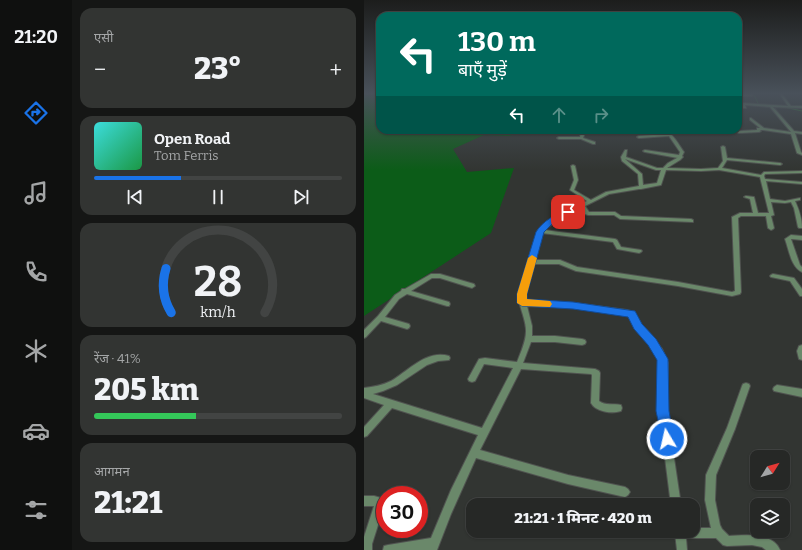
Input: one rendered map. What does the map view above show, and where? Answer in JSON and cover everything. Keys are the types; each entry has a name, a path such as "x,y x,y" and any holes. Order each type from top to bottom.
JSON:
{"street":[{"path":"751,119 763,128 802,134"},
{"path":"783,119 792,132 799,153 802,154"},
{"path":"742,132 759,131 758,129 763,128"},
{"path":"581,138 583,134"},
{"path":"388,550 433,547 442,521 474,453 519,366 528,339 529,331 522,303 522,294 542,228 558,217 612,192 641,188 661,183 664,169 681,157 682,152 670,135 639,137"},
{"path":"559,138 581,138 594,143"},
{"path":"796,143 802,143"},
{"path":"719,169 726,161 723,147"},
{"path":"626,151 623,157 624,162 640,174 641,188"},
{"path":"645,151 681,157"},
{"path":"623,157 646,166 664,169 719,169 763,178 802,183"},
{"path":"726,159 780,164"},
{"path":"573,166 576,180 572,190 591,202"},
{"path":"768,216 772,214 763,178 764,173 802,172"},
{"path":"746,197 752,198 756,214"},
{"path":"769,200 785,202 798,199"},
{"path":"792,200 799,210 801,227"},
{"path":"582,206 588,214 615,213 620,217 690,220"},
{"path":"531,262 563,262 576,269 734,294 738,292 735,217 740,214 768,216"},
{"path":"768,216 771,228"},
{"path":"541,231 614,241 617,242 619,248 639,251"},
{"path":"802,238 792,237 788,239 796,266 802,270"},
{"path":"364,335 380,318 396,297 434,275 472,286"},
{"path":"773,276 792,279 802,294"},
{"path":"404,291 447,304"},
{"path":"522,303 621,311 633,315 638,326 659,351 664,363 663,411 675,498"},
{"path":"380,318 407,326"},
{"path":"528,339 554,339 582,342"},
{"path":"802,348 802,357"},
{"path":"364,393 393,383 428,360 436,357 446,358"},
{"path":"472,379 484,361 519,366 592,370 596,373 595,403 600,407 618,408"},
{"path":"746,386 731,429 711,476 710,500 714,526 718,533 727,541 759,540 767,543 775,550"},
{"path":"777,389 802,393"},
{"path":"364,393 390,404 460,424 484,433"},
{"path":"364,433 390,404"},
{"path":"474,453 560,478 625,492"},
{"path":"364,501 377,502 379,506 366,544 367,550"},
{"path":"700,533 718,533"},
{"path":"681,538 682,550"}],"green space":[{"path":"364,119 376,119 376,134 515,134 509,136 484,135 453,149 467,172 514,168 491,233 364,316"}],"slow traffic":[{"path":"532,258 522,294 522,303 547,304"}],"route":[{"path":"568,212 542,228 522,294 522,303 573,306 632,314 638,326 659,351 663,359 662,398 667,439"}]}
